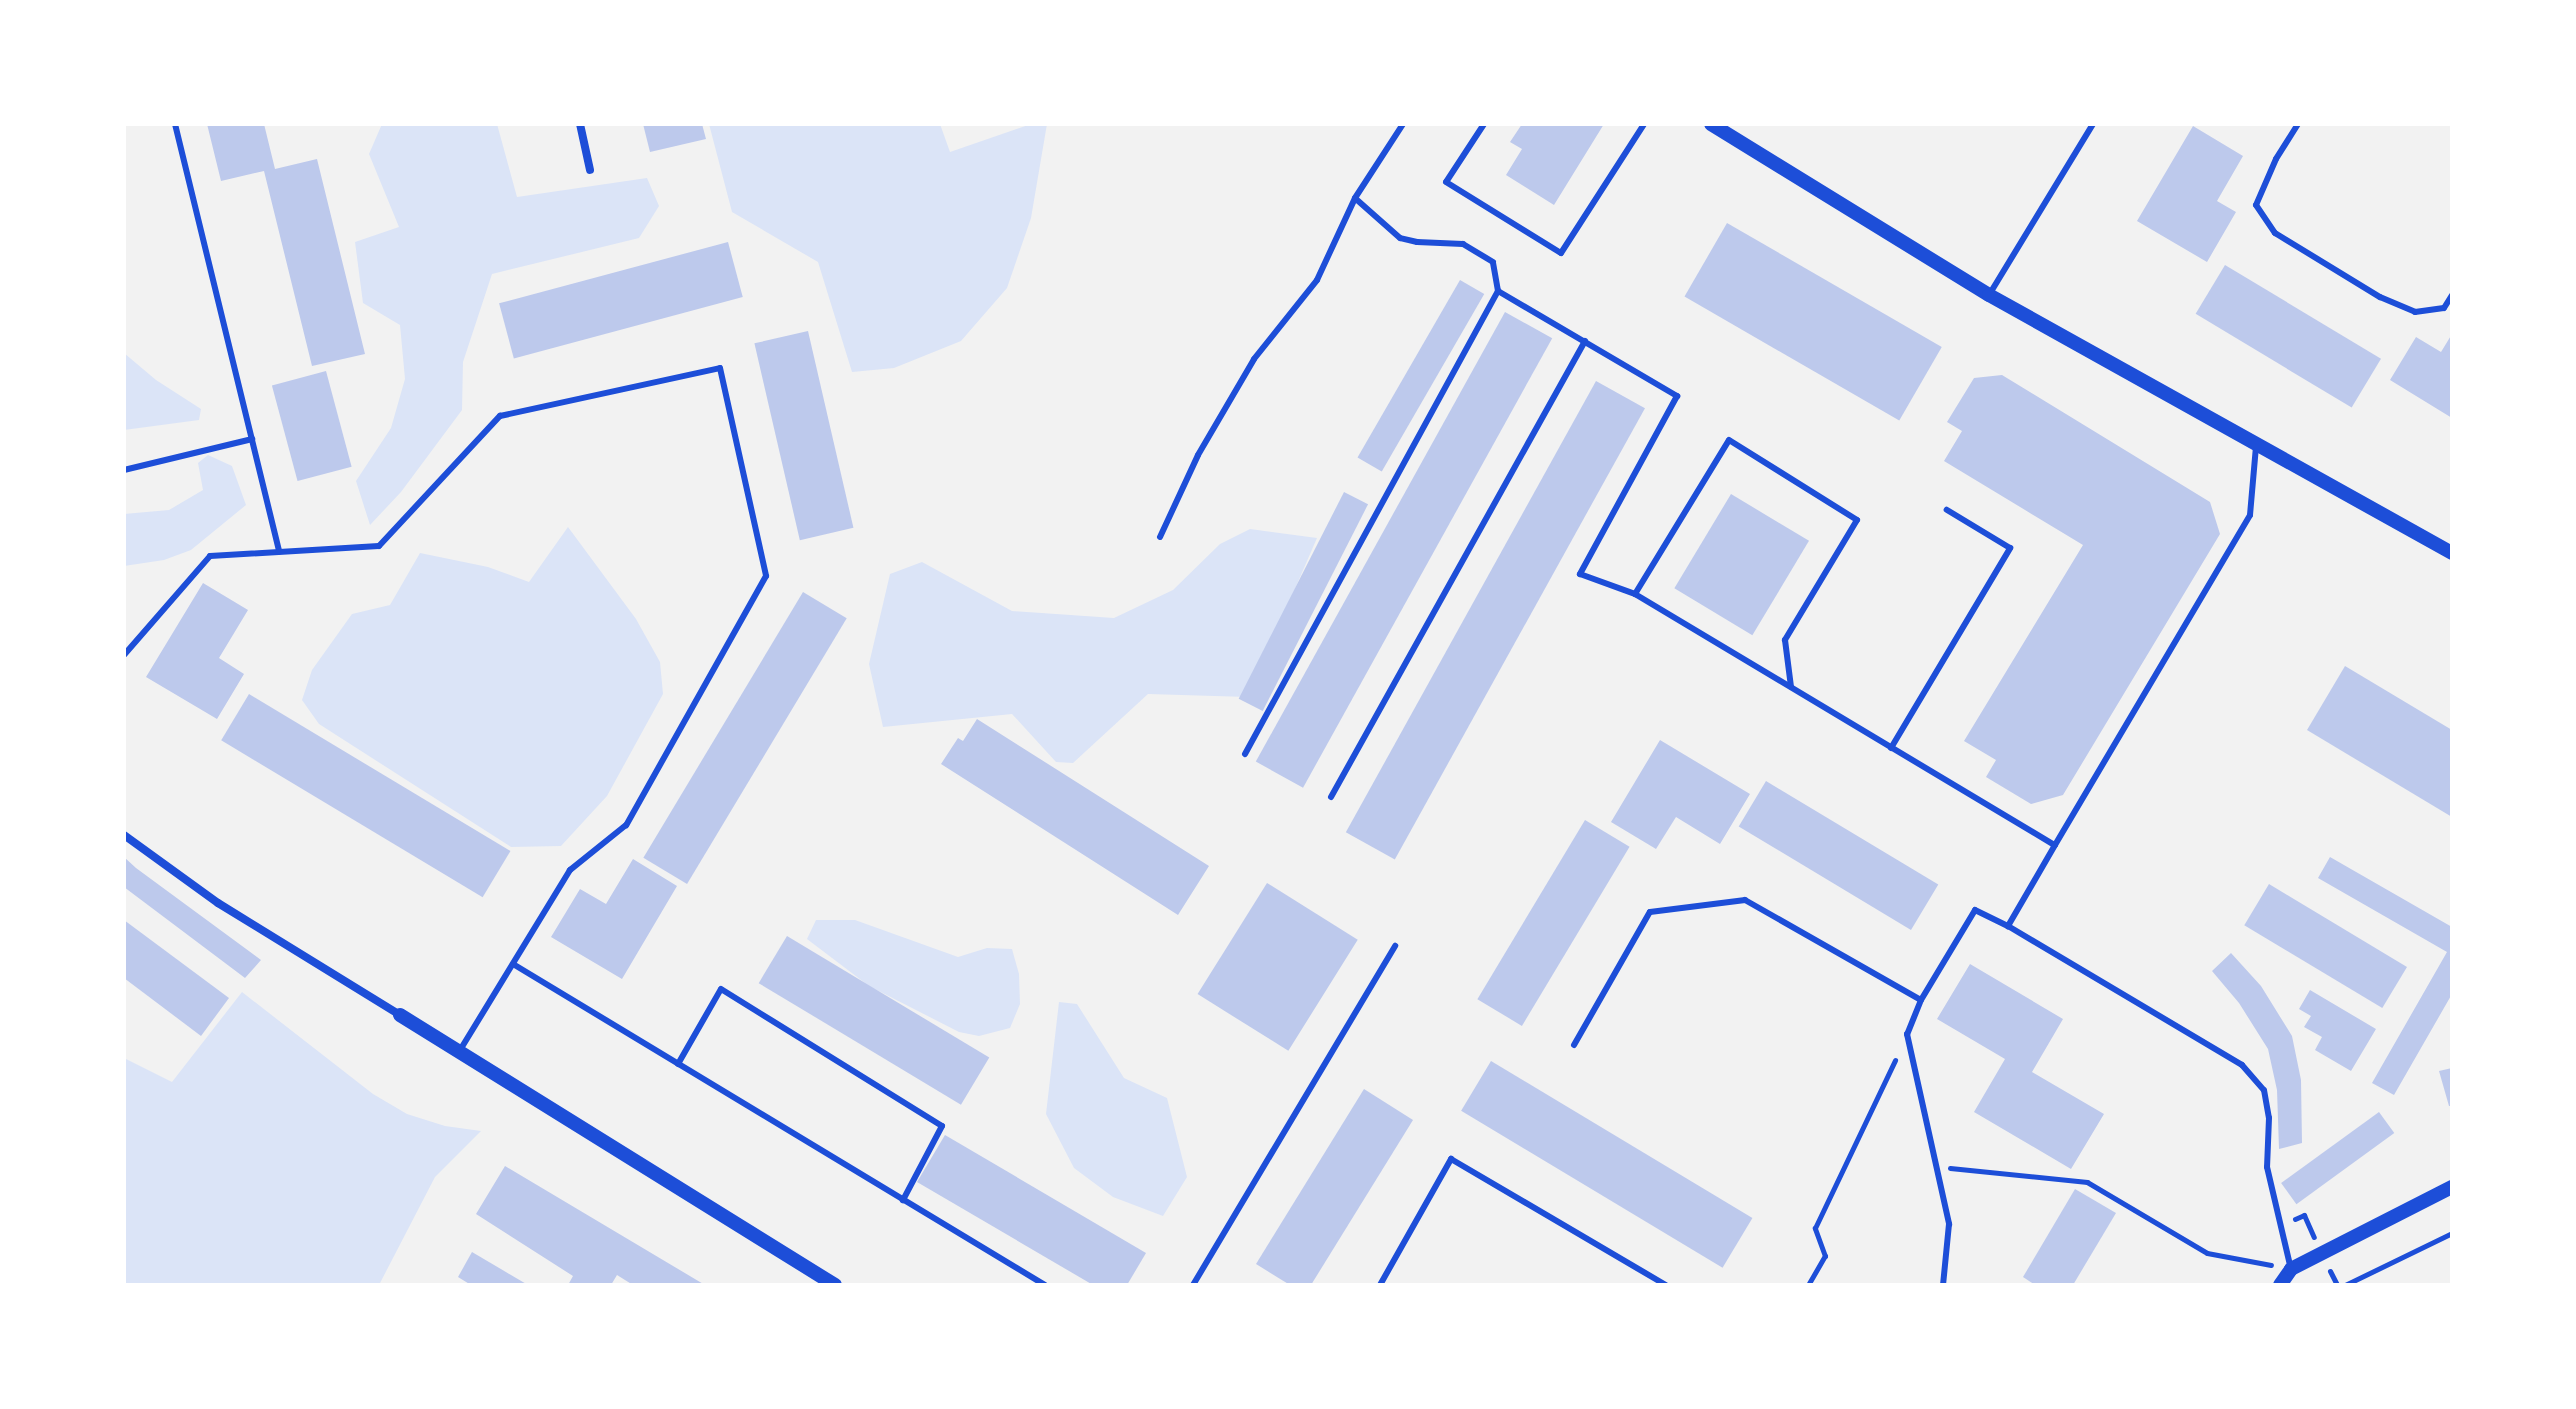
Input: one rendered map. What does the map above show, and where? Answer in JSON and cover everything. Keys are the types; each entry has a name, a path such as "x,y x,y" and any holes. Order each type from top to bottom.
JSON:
{"street":[{"path":"580,124 590,170"},
{"path":"1711,124 1989,295 2452,553"},
{"path":"124,835 218,903 835,1285"},
{"path":"2280,1285 2291,1269 2452,1187"}],"lane":[{"path":"175,124 279,552"},
{"path":"1160,537 1198,455 1254,359 1317,280 1355,198 1403,124"},
{"path":"1484,124 1446,182 1561,253 1644,124"},
{"path":"1989,295 2093,124"},
{"path":"2298,124 2276,159 2256,205 2275,233 2380,297 2415,312 2444,308 2452,295"},
{"path":"1245,754 1498,291 1493,262 1463,244 1400,238 1355,198"},
{"path":"1498,291 1677,396 1580,574 1635,594 2055,845"},
{"path":"1331,797 1585,341"},
{"path":"124,655 210,556 379,546 500,416 720,368 766,576 626,825 570,870 459,1052"},
{"path":"124,470 252,439"},
{"path":"1635,594 1729,440 1857,520 1785,640 1791,687"},
{"path":"2008,926 2250,515 2256,446"},
{"path":"1891,748 2010,548 1947,510"},
{"path":"1574,1045 1650,912 1718,903 1745,900 1921,1000"},
{"path":"1943,1285 1949,1224 1907,1034 1921,1000 1975,910 2008,926 2242,1065 2264,1090 2269,1118 2267,1167 2291,1269"},
{"path":"1193,1285 1395,946"},
{"path":"513,964 1045,1285"},
{"path":"678,1064 721,989 942,1126 903,1200"},
{"path":"1380,1285 1451,1159 1666,1285"}],"path":[{"path":"1808,1285 1825,1256 1815,1228 1907,1034"},
{"path":"1936,1166 2087,1182 2207,1253 2291,1269"},
{"path":"2345,1285 2452,1233"}],"shaded area":[{"path":"382,124 497,124 517,197 647,178 659,206 639,238 492,274 463,362 462,410 401,492 370,525 356,481 391,428 405,379 400,325 363,303 355,242 399,227 369,154"},
{"path":"709,124 940,124 950,152 1031,124 1047,124 1031,218 1007,288 961,341 894,368 852,372 818,262 732,212"},
{"path":"124,353 156,380 201,409 199,420 124,430"},
{"path":"208,455 232,466 246,505 191,550 164,560 124,566 124,514 169,510 203,490 198,463"},
{"path":"568,527 636,619 660,662 663,694 607,796 561,846 511,847 319,724 302,700 312,670 352,614 390,605 420,553 488,567 529,582"},
{"path":"1250,529 1317,538 1248,697 1148,694 1073,763 1056,762 1012,714 883,727 869,664 890,574 922,562 1012,611 1114,618 1173,590 1220,544"},
{"path":"816,920 855,920 958,957 987,948 1012,949 1019,974 1020,1004 1010,1028 979,1036 959,1032 869,986 807,939"},
{"path":"242,992 373,1094 407,1114 445,1126 481,1131 435,1177 379,1285 124,1285 124,1058 172,1082"},
{"path":"1059,1002 1077,1004 1124,1078 1167,1098 1187,1177 1163,1216 1113,1197 1074,1168 1046,1114"}],"building":[{"path":"207,124 264,124 275,169 317,159 365,354 312,366 264,171 221,181"},
{"path":"643,124 702,124 706,139 650,152"},
{"path":"1522,124 1604,124 1554,205 1506,175 1522,149 1510,142"},
{"path":"2193,126 2243,156 2217,201 2236,212 2207,262 2137,221"},
{"path":"1727,223 1942,347 1899,421 1684,297"},
{"path":"728,242 743,297 514,358 499,303"},
{"path":"2225,265 2381,359 2352,408 2196,314"},
{"path":"1460,280 1484,294 1382,472 1358,458"},
{"path":"1505,312 1552,338 1303,788 1256,762"},
{"path":"808,331 853,528 800,540 754,343"},
{"path":"2452,334 2452,418 2390,380 2416,337 2441,352"},
{"path":"326,371 352,467 298,481 272,385"},
{"path":"2002,375 2210,502 2220,534 2063,795 2031,804 1986,777 1996,760 1964,741 2083,545 1944,461 1962,431 1947,422 1974,378"},
{"path":"1596,381 1645,408 1395,859 1346,832"},
{"path":"1344,492 1368,504 1263,711 1239,699"},
{"path":"1731,494 1809,541 1752,635 1674,588"},
{"path":"203,583 248,610 219,658 244,674 217,719 146,677"},
{"path":"803,592 847,618 687,884 643,858"},
{"path":"2345,666 2452,730 2452,817 2307,730"},
{"path":"249,694 510,851 483,897 221,740"},
{"path":"977,719 1209,866 1178,915 941,764 958,738 963,741"},
{"path":"1660,740 1750,794 1720,844 1676,817 1656,849 1611,822"},
{"path":"1766,781 1938,885 1911,930 1739,826"},
{"path":"1585,820 1630,847 1522,1026 1477,999"},
{"path":"124,857 261,960 245,978 124,887"},
{"path":"2330,857 2452,927 2452,994 2394,1095 2372,1083 2447,952 2318,878"},
{"path":"633,859 677,886 622,979 551,937 580,889 606,904"},
{"path":"1267,883 1358,940 1288,1051 1198,994"},
{"path":"2269,884 2407,967 2382,1008 2244,925"},
{"path":"124,920 229,998 201,1036 124,978"},
{"path":"787,936 989,1058 961,1105 759,983"},
{"path":"2231,953 2261,986 2292,1036 2301,1080 2302,1143 2279,1149 2277,1090 2268,1049 2239,1003 2212,971"},
{"path":"1970,964 2063,1019 2032,1072 2104,1114 2071,1169 1974,1112 2005,1059 1937,1019"},
{"path":"2310,990 2376,1029 2351,1071 2315,1050 2322,1037 2304,1027 2311,1016 2299,1009"},
{"path":"1491,1061 1752,1218 1723,1268 1461,1111"},
{"path":"2452,1068 2452,1106 2449,1106 2439,1071"},
{"path":"1364,1089 1413,1120 1311,1285 1290,1285 1256,1264"},
{"path":"2379,1112 2394,1133 2296,1204 2281,1183"},
{"path":"945,1135 1146,1253 1127,1285 1093,1285 917,1182"},
{"path":"505,1166 705,1285 633,1285 617,1275 611,1285 568,1285 573,1276 476,1214"},
{"path":"2075,1189 2116,1213 2073,1285 2035,1285 2023,1277"},
{"path":"472,1252 528,1285 471,1285 458,1277"}]}
